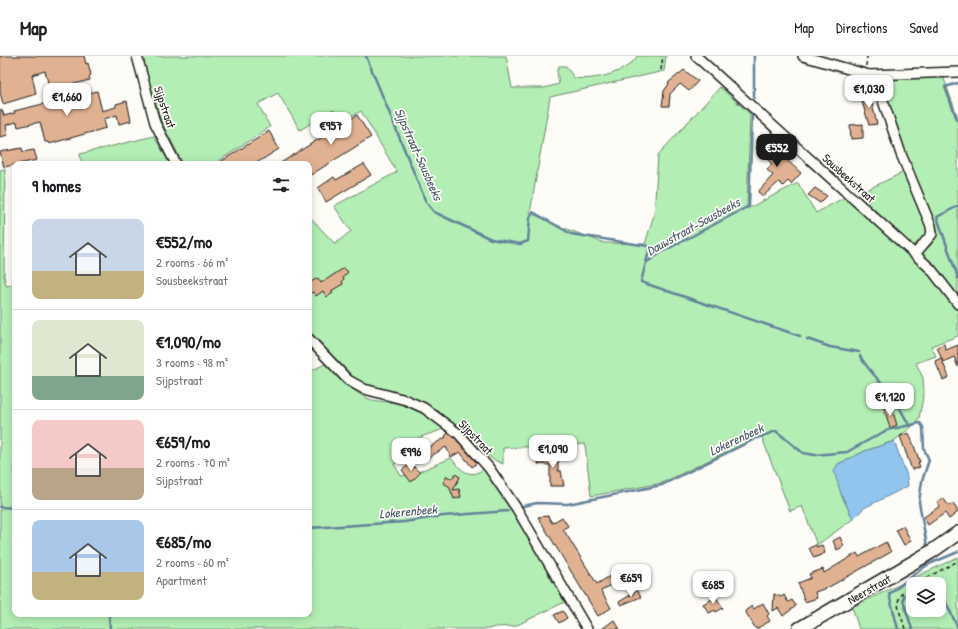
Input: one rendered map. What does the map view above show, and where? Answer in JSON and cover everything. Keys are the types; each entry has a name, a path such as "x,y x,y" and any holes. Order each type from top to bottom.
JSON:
{"street":[{"name":"Sijpstraat","path":"137,56 155,123 174,161"},
{"name":"Sousbeekstraat","path":"696,56 931,269 958,304"},
{"path":"803,56 869,75 958,72"},
{"path":"869,75 877,83 901,154 931,226 932,234 915,254"},
{"name":"Sijpstraat","path":"312,342 348,380 364,389 406,400 424,408 459,434 489,468 517,509 587,629"},
{"name":"Neerstraat","path":"800,629 931,552 958,533"}],"path":[{"path":"661,70 663,56"},
{"path":"929,577 958,561"},
{"path":"905,629 897,600 900,593 906,590"}],"green space":[{"path":"142,56 506,56 512,88 544,88 559,84 557,71 559,66 566,66 574,78 582,79 600,77 618,71 626,67 637,56 666,56 664,71 550,97 530,213 604,243 645,244 654,215 658,155 720,87 750,114 747,209 798,183 816,213 845,197 929,272 958,312 958,336 931,346 936,356 916,363 923,378 924,392 919,418 914,425 894,441 865,451 838,464 841,494 853,519 817,545 802,506 790,511 761,435 662,483 591,496 585,444 503,448 503,464 492,459 446,418 424,402 401,393 364,384 352,376 312,334 312,219 335,244 351,231 334,206 397,172 361,111 341,122 333,110 300,130 278,93 258,104 270,127 219,161 181,161 161,121"},
{"path":"943,76 958,118 958,297 921,253 931,245 938,232 902,146 882,82 888,80"},
{"path":"154,136 168,161 81,161 80,154"},
{"path":"5,169 4,276 6,286 12,285 12,617 312,617 312,370 325,364 348,386 359,394 372,400 395,403 408,407 427,416 444,428 420,437 413,442 416,447 394,464 401,476 411,475 451,458 466,472 479,472 484,468 512,511 565,602 515,626 495,627 489,629 0,629 0,170"},
{"path":"904,172 929,228 929,235 913,246 858,194"},
{"path":"958,557 958,629 859,629 852,607 906,582 906,617 946,617 946,577 916,577"}],"water":[{"path":"894,441 907,476 908,486 864,508 853,519 841,494 834,471 838,464 865,451"}],"building":[{"path":"0,56 84,56 86,64 88,63 91,75 89,76 90,80 50,90 45,71 32,75 36,94 3,104 0,92"},
{"path":"684,70 698,81 689,91 680,84 670,94 669,106 662,106 664,91 669,84 668,83"},
{"path":"97,91 102,111 116,107 116,104 127,101 131,121 119,124 117,115 104,119 106,128 49,144 48,142 45,142 40,122 18,127 17,122 6,125 8,135 0,137 0,110 2,110 4,116 15,113 14,111"},
{"path":"869,92 877,124 869,125 860,95"},
{"path":"357,115 371,137 312,174 312,161 284,161"},
{"path":"863,124 863,138 851,139 850,125"},
{"path":"269,131 279,149 260,161 222,161"},
{"path":"764,139 801,173 791,184 788,181 783,186 779,182 763,196 758,192 773,175 767,170 772,164 756,148"},
{"path":"22,148 23,152 34,150 37,160 12,161 12,165 4,167 0,152"},
{"path":"364,164 371,175 326,202 318,188 334,177 336,180"},
{"path":"815,188 827,196 820,203 808,195"},
{"path":"344,268 348,272 343,277 343,284 331,291 333,293 327,297 323,291 316,296 312,292 312,281 318,278 321,283"},
{"path":"944,344 946,350 958,345 958,367 954,357 943,362 937,347"},
{"path":"941,358 949,377 943,380 935,361"},
{"path":"891,406 897,425 890,428 884,408"},
{"path":"448,433 455,438 477,463 472,467 460,452 451,457 446,447 428,458 423,451 446,437 445,436"},
{"path":"909,433 920,462 918,462 920,467 912,470 900,436"},
{"path":"539,455 558,456 558,471 561,471 564,486 550,486 550,465 538,464"},
{"path":"411,464 420,473 411,482 402,470"},
{"path":"455,474 460,477 453,490 459,489 461,497 454,499 449,486 443,483 447,476 452,479"},
{"path":"943,498 949,506 953,503 958,512 949,519 945,513 928,525 924,517 940,506 937,502"},
{"path":"548,516 552,523 562,517 568,526 563,529 597,584 610,576 614,583 601,591 611,608 598,616 538,517"},
{"path":"903,526 911,541 904,545 896,530"},
{"path":"840,537 844,546 837,550 833,541"},
{"path":"886,542 891,552 829,587 815,592 817,598 805,602 798,583 811,578 809,574 823,569 824,573 857,553 859,557"},
{"path":"816,545 817,547 822,545 825,553 814,558 809,548"},
{"path":"637,591 641,597 621,605 619,602"},
{"path":"774,594 781,597 784,595 788,602 792,600 796,606 783,616 778,608 773,611"},
{"path":"716,597 723,608 716,612 715,610 709,613 703,604"},
{"path":"763,603 769,614 767,616 770,621 756,629 745,611 752,606 754,609"},
{"path":"563,611 567,618 559,623 554,615"},
{"path":"614,620 620,629 602,629"}],"waterway":[{"name":"Sijpstraat-Sousbeeks","path":"366,56 426,202 434,212 491,239 520,244 528,241 530,218 533,212 571,234 648,246 649,251 641,282 800,336"},
{"name":"Dauwstraat-Sousbeeks","path":"754,56 754,98"},
{"path":"958,83 945,87 958,122"},
{"name":"Dauwstraat-Sousbeeks","path":"647,262 662,252 749,206 752,116"},
{"path":"958,206 937,217 958,278"},
{"name":"Dauwstraat-Sousbeeks","path":"807,339 830,347 859,352"},
{"name":"Dauwstraat-Sousbeeks","path":"860,356 893,397 910,426"},
{"name":"Lokerenbeek","path":"523,506 537,503 568,504 662,485 757,438 776,431 803,453 815,455 847,452 887,430 920,423 923,427 924,449 929,460 922,481 919,502 927,546"},
{"name":"Lokerenbeek","path":"0,507 12,508"},
{"name":"Lokerenbeek","path":"312,528 404,522 443,516 508,511"},
{"path":"898,629 889,594 927,565 958,552"},
{"path":"906,595 903,600 906,610"},
{"name":"Lokerenbeek","path":"946,603 958,628"},
{"path":"109,617 110,629"},
{"path":"908,617 912,629"}]}
